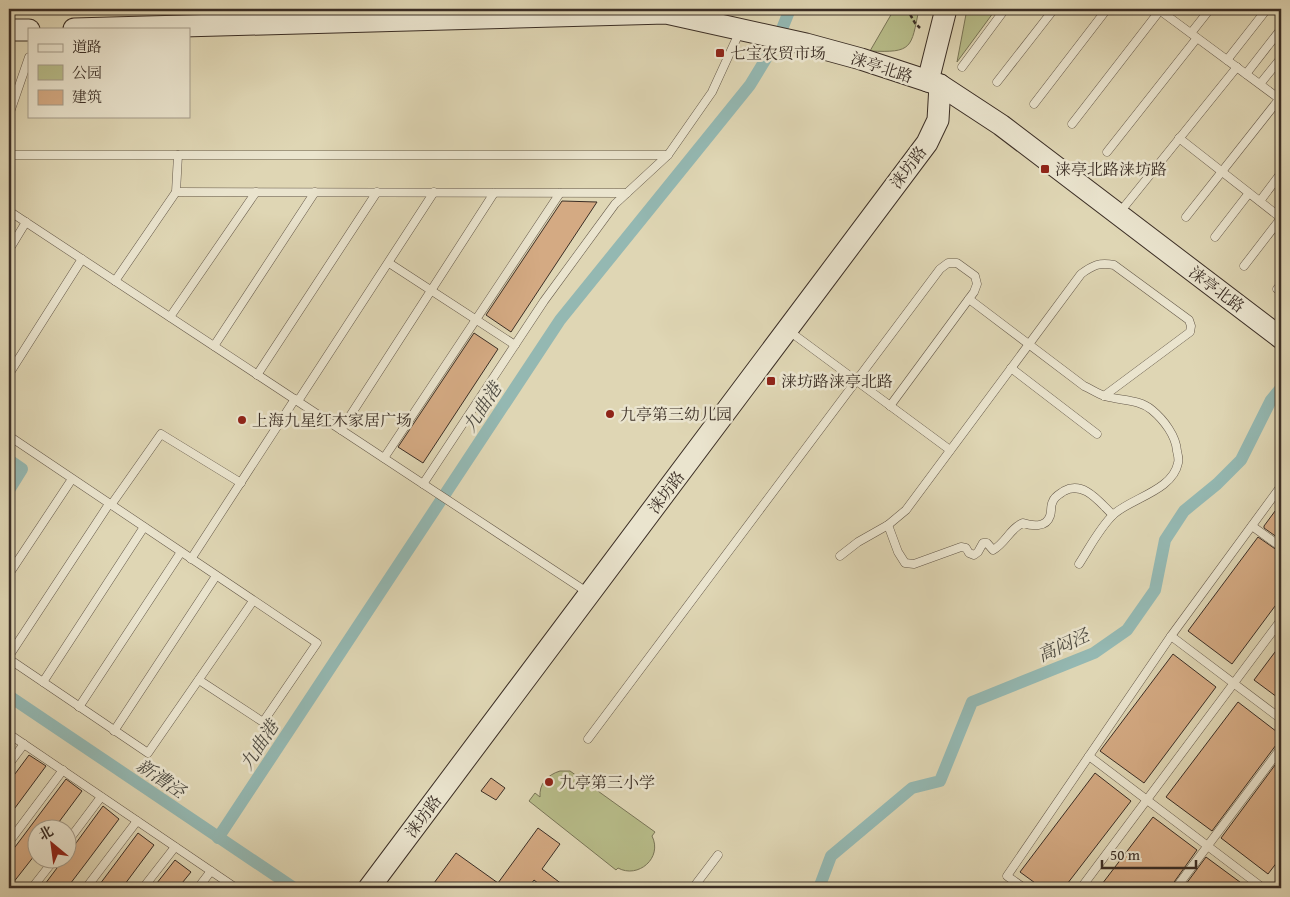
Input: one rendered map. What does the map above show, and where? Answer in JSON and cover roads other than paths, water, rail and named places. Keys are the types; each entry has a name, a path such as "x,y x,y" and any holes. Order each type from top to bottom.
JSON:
{"street":[{"name":"涞坊路","path":"369,888 927,143 938,120 934,83 946,9"},
{"name":"涞亭北路","path":"86,28 219,17 473,13 666,13 708,19 806,44 861,59 934,83 1001,125 1281,338"},
{"path":"9,30 28,30"}],"lane":[{"path":"962,67 1005,9"},
{"path":"997,82 1054,9"},
{"path":"1034,104 1107,9"},
{"path":"1072,124 1160,9 1281,99 1186,217"},
{"path":"1107,152 1194,35 1210,9"},
{"path":"1227,60 1266,9"},
{"path":"1246,74 1281,29"},
{"path":"425,485 544,301 615,204 668,155 712,92 749,31"},
{"path":"1260,84 1281,58"},
{"path":"9,115 28,60"},
{"path":"1118,214 1237,67"},
{"path":"1179,138 1281,218 1244,266"},
{"path":"9,155 668,155"},
{"path":"115,281 176,192 178,155"},
{"path":"1260,201 1281,173"},
{"path":"176,192 627,193"},
{"path":"170,317 256,192"},
{"path":"214,346 315,192"},
{"path":"258,375 377,192"},
{"path":"191,559 434,192"},
{"path":"341,430 494,193"},
{"path":"384,458 560,193"},
{"path":"1215,236 1249,193"},
{"path":"9,211 589,594"},
{"path":"9,250 26,222"},
{"path":"9,374 82,259"},
{"path":"389,262 515,345"},
{"path":"588,739 940,269 948,263 957,264 975,276 978,284 890,406"},
{"path":"840,556 858,542 888,525 906,510 1081,274 1092,265 1103,263 1114,265 1189,320 1191,326 1190,332 1104,396"},
{"path":"969,299 1084,386 1104,396 1140,403 1152,410 1169,428 1177,444 1178,463 1169,480 1113,515 1103,527 1080,564"},
{"path":"787,330 950,450"},
{"path":"1011,368 1097,434"},
{"path":"240,483 162,434 110,504 9,658 148,753 253,601"},
{"path":"9,436 317,643 263,722 199,680"},
{"path":"9,574 72,479"},
{"path":"1024,888 1007,876 1171,636 1281,486"},
{"path":"888,525 898,552 906,563 914,564 960,546 966,548 969,553 974,555 983,543 987,543 993,550 998,547 1016,525 1023,523 1039,526 1045,522 1050,517 1052,501 1057,495 1068,489 1078,488 1090,492 1113,515"},
{"path":"1252,526 1281,548"},
{"path":"43,682 144,527"},
{"path":"79,707 181,552"},
{"path":"114,731 216,576"},
{"path":"1081,888 1281,620"},
{"path":"1171,636 1281,719"},
{"path":"9,734 236,888"},
{"path":"9,764 24,744"},
{"path":"1176,888 1281,748"},
{"path":"1089,756 1262,888"},
{"path":"9,842 63,770"},
{"path":"78,827 101,796"},
{"path":"86,888 137,821"},
{"path":"143,888 174,847"},
{"path":"693,888 718,856"},
{"path":"32,888 46,870"},
{"path":"198,888 211,871"},
{"path":"1277,888 1281,882"}],"waterway":[{"name":"九曲港","path":"218,838 560,320 750,85 778,39 790,9"},
{"name":"高闷泾","path":"819,888 831,856 912,788 940,781 972,702 1094,653 1127,630 1155,590 1165,540 1184,511 1217,484 1241,460 1271,400 1281,388"},
{"path":"9,460 22,469 9,490"},
{"name":"新漕泾","path":"9,696 294,888"}],"place":[{"name":"七宝农贸市场","path":"720,53"},
{"name":"涞亭北路涞坊路","path":"1045,169"},
{"name":"涞坊路涞亭北路","path":"771,381"},
{"name":"九亭第三幼儿园","path":"610,414"},
{"name":"上海九星红木家居广场","path":"242,420"},
{"name":"九亭第三小学","path":"549,782"}]}
